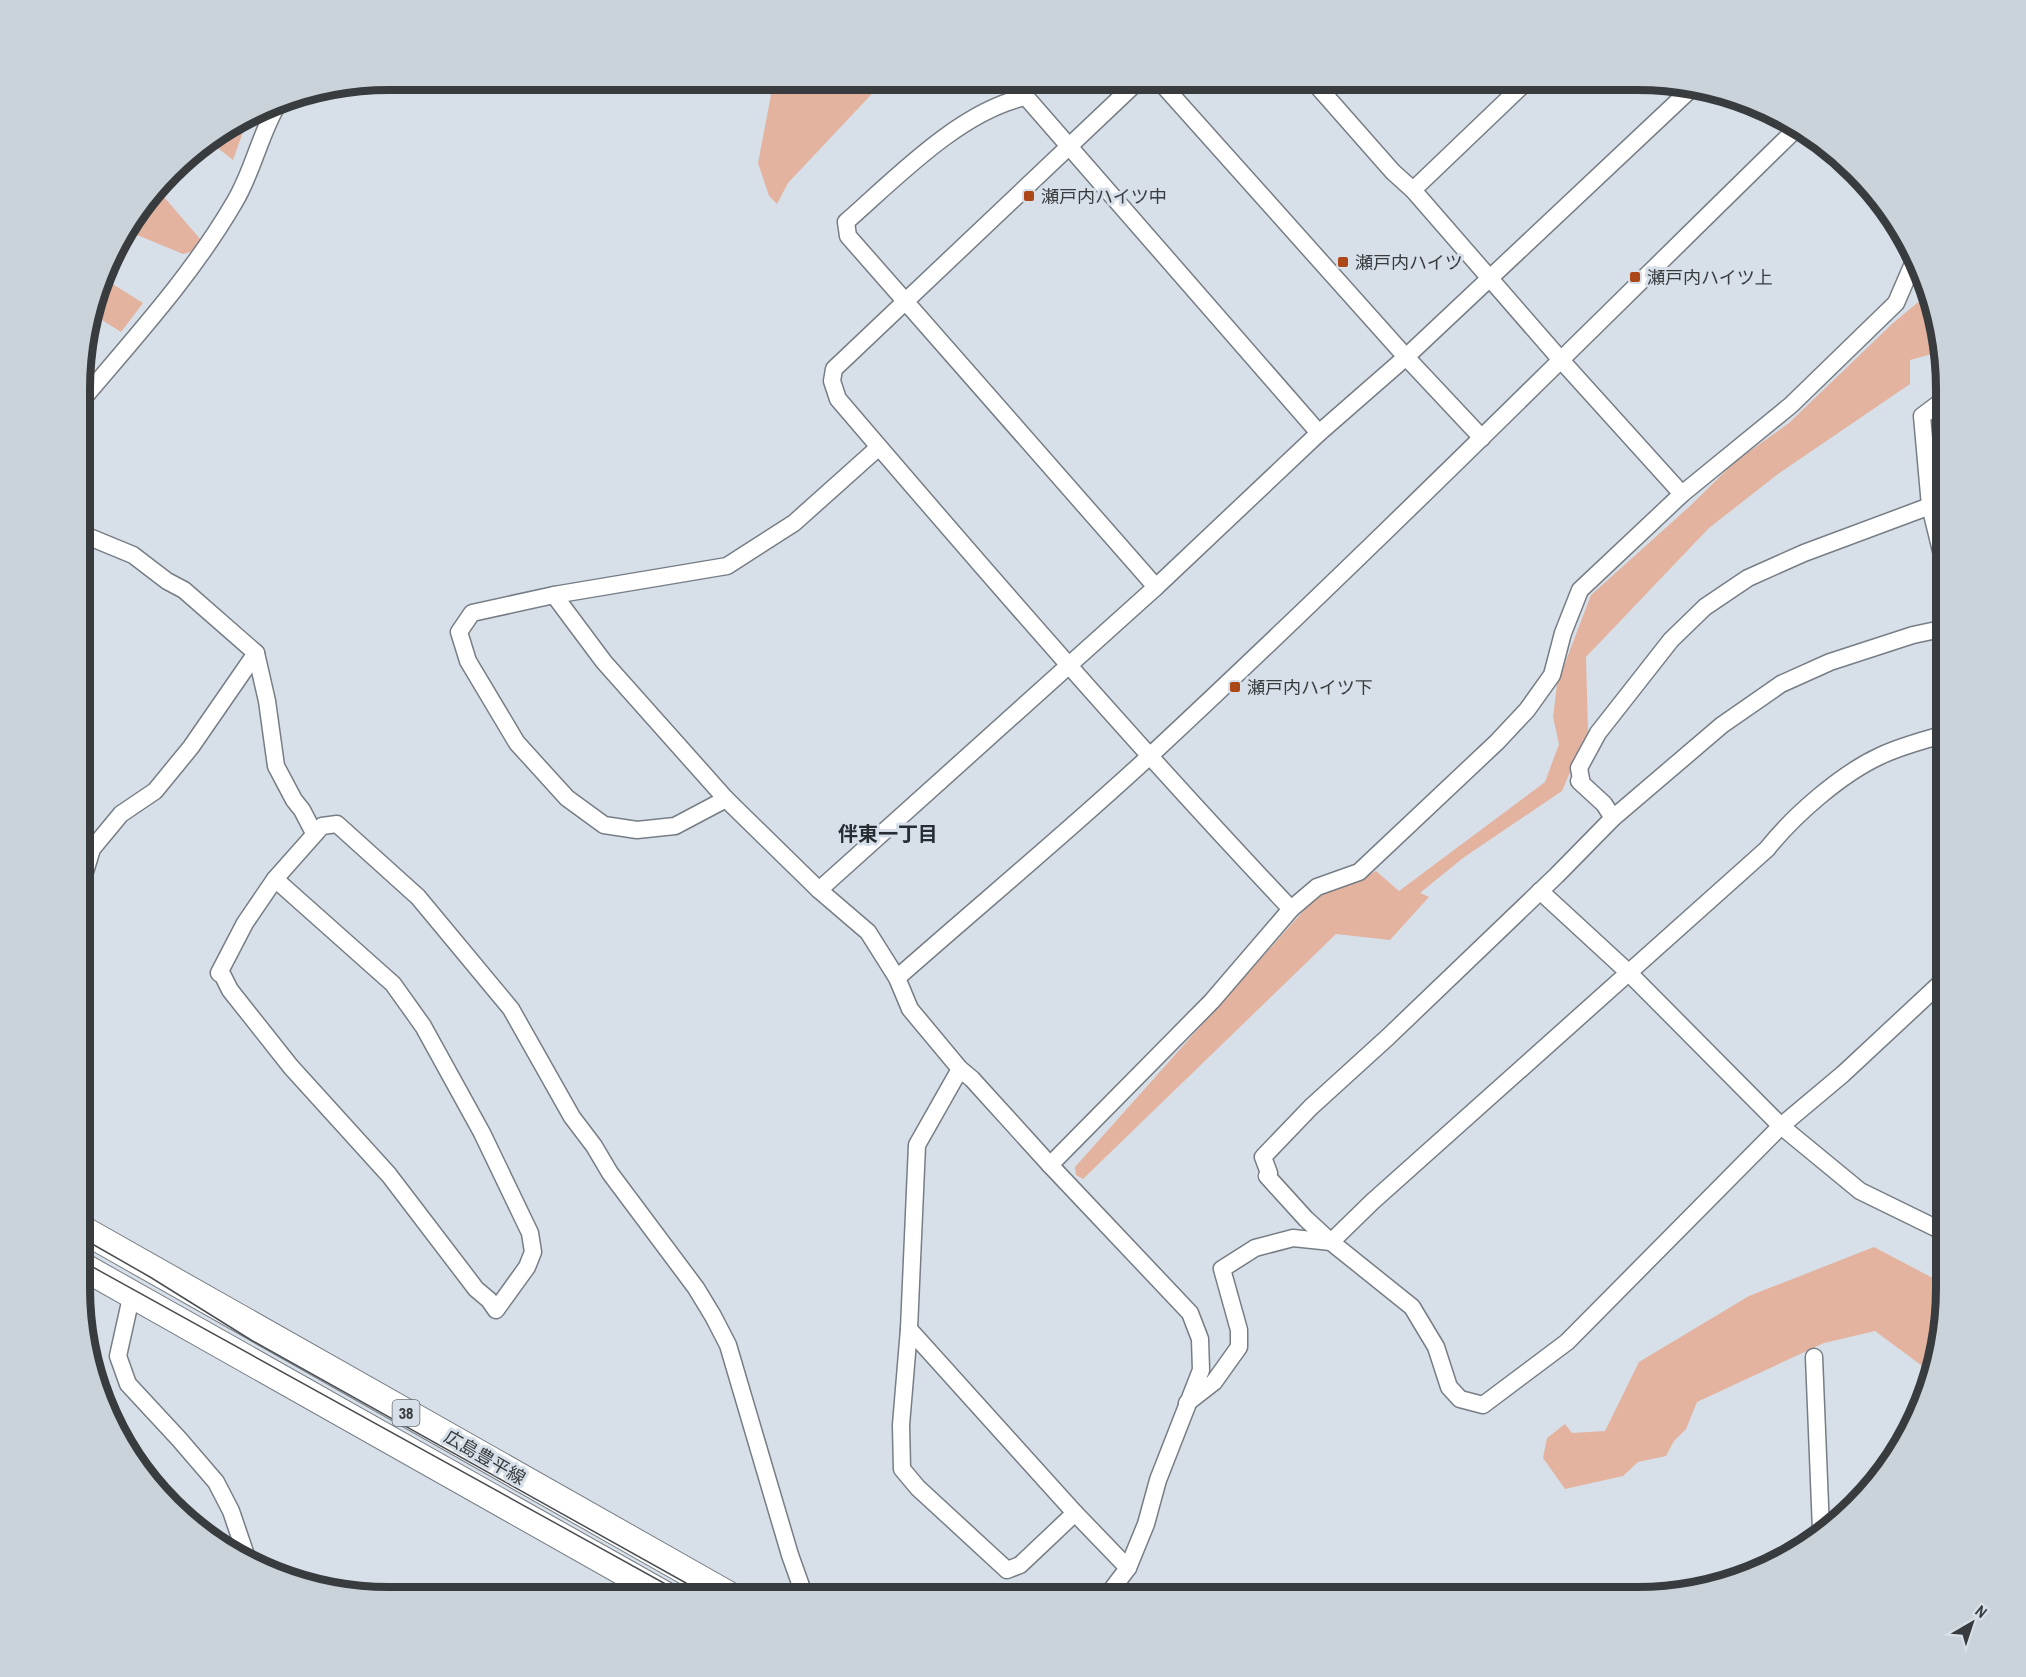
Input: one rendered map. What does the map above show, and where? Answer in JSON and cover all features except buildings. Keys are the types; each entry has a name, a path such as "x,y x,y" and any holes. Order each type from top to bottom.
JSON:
{"main road":[{"name":"広島豊平線","path":"90,1234 714,1587"},
{"name":"広島豊平線","path":"90,1270 650,1587"}],"street":[{"path":"1129,90 834,369 832,381 838,399 879,447 1070,666 1291,909"},
{"path":"1167,90 1406,357 1482,438"},
{"path":"1321,90 1393,172 1413,190 1560,359 1682,494"},
{"path":"1413,190 1518,90"},
{"path":"819,890 984,740 1070,666 1320,433 1406,357 1685,94"},
{"path":"1156,587 848,237 846,222 947,134 1008,100 1026,96 1320,433"},
{"path":"90,391 180,284 207,247 236,200 274,113"},
{"path":"897,978 1150,755 1482,438 1792,133"},
{"path":"1050,1165 1212,1001 1291,909 1317,887 1359,872 1497,742 1527,710 1552,675 1563,633 1580,590 1682,494 1791,405 1896,303 1911,269"},
{"path":"1936,406 1922,416 1936,495"},
{"path":"726,799 675,826 637,830 604,825 567,798 517,743 468,661 459,632 472,613 554,595 727,566 794,523 879,447"},
{"path":"1613,818 1604,804 1579,782 1581,779 1579,768 1598,733 1671,640 1705,607 1748,578 1804,553 1936,507"},
{"path":"90,537 133,555 184,590 256,653 267,701 276,766 314,833"},
{"path":"554,595 604,662 726,799 819,890 867,932 897,978 910,1009 960,1069 972,1079 1190,1313 1200,1339 1201,1370 1158,1480 1146,1524 1128,1568 1114,1587"},
{"path":"1936,630 1913,635 1830,662 1781,684 1722,725 1613,818 1388,1037 1311,1107 1263,1157 1269,1173 1266,1176 1331,1242 1412,1307 1436,1347 1449,1387 1460,1399 1483,1405 1567,1342 1781,1126 1843,1074 1936,987"},
{"path":"90,856 92,849 121,814 155,791 191,747 256,653"},
{"path":"1331,1242 1372,1202 1767,849 1782,831 1844,777 1880,756 1936,737"},
{"path":"275,879 393,984 423,1026 482,1133 530,1233 534,1252 527,1267 496,1310 489,1300 476,1289 388,1175 291,1067 219,973 246,923 275,879 314,833 322,826 337,824 392,872 425,905 512,1009 572,1117 594,1146 610,1173 696,1288 713,1316 728,1346 801,1587"},
{"path":"1540,891 1628,972 1781,1126 1860,1191 1936,1228"},
{"path":"960,1069 917,1145 909,1329 901,1425 902,1469 918,1488 1007,1570 1020,1565 1075,1513"},
{"path":"1187,1404 1214,1382 1239,1347 1239,1330 1222,1269 1255,1248 1293,1238 1331,1242"},
{"path":"132,1293 118,1356 128,1384 216,1482 231,1511 244,1549"},
{"path":"909,1329 1075,1513 1128,1568"},
{"path":"1814,1357 1821,1524"}],"shaded area":[{"path":"767,90 876,90 788,183 777,204 769,196 758,163 771,95"},
{"path":"240,130 243,132 233,160 215,146"},
{"path":"162,195 207,247 183,254 134,234"},
{"path":"110,283 143,303 121,332 99,318"},
{"path":"1923,302 1933,354 1910,360 1910,384 1778,474 1709,528 1586,657 1588,731 1562,791 1463,858 1420,893 1429,897 1390,940 1336,934 1083,1179 1076,1175 1075,1167 1314,899 1376,871 1399,891 1545,782 1559,744 1553,717 1557,684 1591,595 1690,506 1736,461 1789,423 1917,303"},
{"path":"1874,1247 1936,1280 1933,1327 1925,1368 1875,1331 1824,1343 1697,1402 1686,1429 1674,1441 1666,1456 1638,1462 1623,1476 1565,1489 1543,1458 1547,1438 1565,1424 1572,1433 1605,1431 1639,1362 1749,1296"}],"tram line":[{"path":"90,1243 251,1340 693,1587"},
{"path":"90,1266 671,1587"}],"place":[{"name":"瀬戸内ハイツ中","path":"1029,196"},
{"name":"瀬戸内ハイツ","path":"1343,262"},
{"name":"瀬戸内ハイツ上","path":"1635,277"},
{"name":"瀬戸内ハイツ下","path":"1235,687"}],"district":[{"name":"伴東一丁目","path":"888,833"}]}
